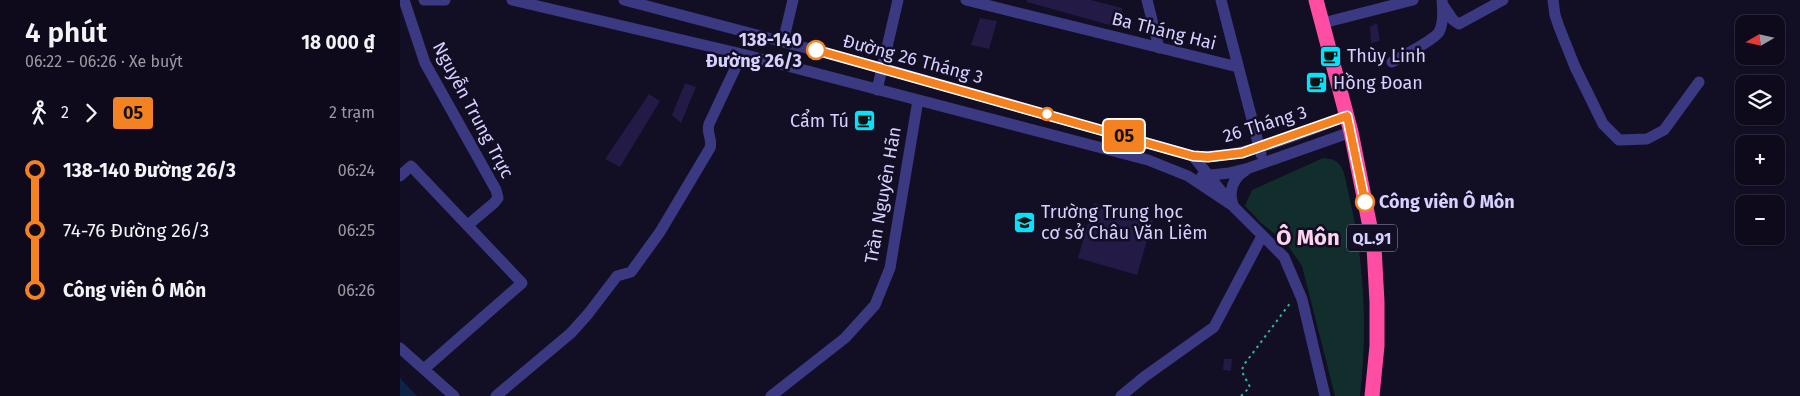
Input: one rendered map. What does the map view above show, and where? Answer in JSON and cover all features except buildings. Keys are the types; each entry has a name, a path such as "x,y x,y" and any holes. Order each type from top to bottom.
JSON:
{"highway":[{"name":"QL.91","path":"1316,0 1351,132 1374,247 1377,346 1372,396"}],"street":[{"name":"Nguyễn Trung Trực","path":"404,0 425,64 496,190 498,198 468,225"},
{"path":"424,0 445,0"},
{"path":"512,0 742,54 1148,160 1188,176 1233,206"},
{"name":"Đường 26 Tháng 3","path":"624,0 882,68 1193,156"},
{"path":"783,42 793,0"},
{"path":"877,90 898,0"},
{"name":"Ba Tháng Hai","path":"966,0 1238,67"},
{"path":"1147,0 1159,48"},
{"path":"1221,0 1258,147 1264,163"},
{"path":"1323,23 1413,0"},
{"path":"1442,3 1453,20 1459,24 1503,0"},
{"path":"1553,0 1555,15 1575,67 1603,124 1618,140 1647,139 1664,130 1698,82"},
{"path":"1392,62 1438,34 1442,24 1442,3"},
{"path":"496,396 571,333 614,280 618,276 631,272 660,232 712,144 707,130 709,124 742,54"},
{"name":"Trần Nguyên Hãn","path":"771,396 845,338 875,305 890,268 918,100"},
{"name":"26 Tháng 3","path":"1193,156 1226,156 1242,153 1347,116"},
{"name":"26 Tháng 3","path":"1188,176 1229,174 1351,132"},
{"path":"1193,156 1233,206 1284,257 1299,292 1325,396"},
{"path":"400,176 411,166 522,283 424,369"},
{"name":"26 Tháng 3","path":"1233,206 1231,199 1232,186 1236,178 1249,168"},
{"path":"1121,396 1144,377 1214,327 1262,236"},
{"path":"400,348 454,396"}],"path":[{"path":"1241,396 1250,387 1242,372 1243,366 1299,292"}],"green space":[{"path":"1323,158 1336,162 1343,170 1358,241 1364,319 1360,396 1335,396 1302,266 1286,243 1261,223 1245,206 1252,190"}],"water":[{"path":"400,378 417,396 400,396"}],"bus line":[{"name":"05","path":"816,50 1193,156 1226,156 1242,153 1347,116 1365,202"}],"place":[{"name":"138-140 Đường 26/3","path":"816,50"},
{"name":"Thùy Linh","path":"1331,56"},
{"name":"Hồng Đoan","path":"1317,83"},
{"name":"Cẩm Tú","path":"865,121"},
{"name":"Công viên Ô Môn","path":"1365,202"},
{"name":"Trường Trung học cơ sở Châu Văn Liêm","path":"1025,222"}],"district":[{"name":"Ô Môn","path":"1308,237"}]}
